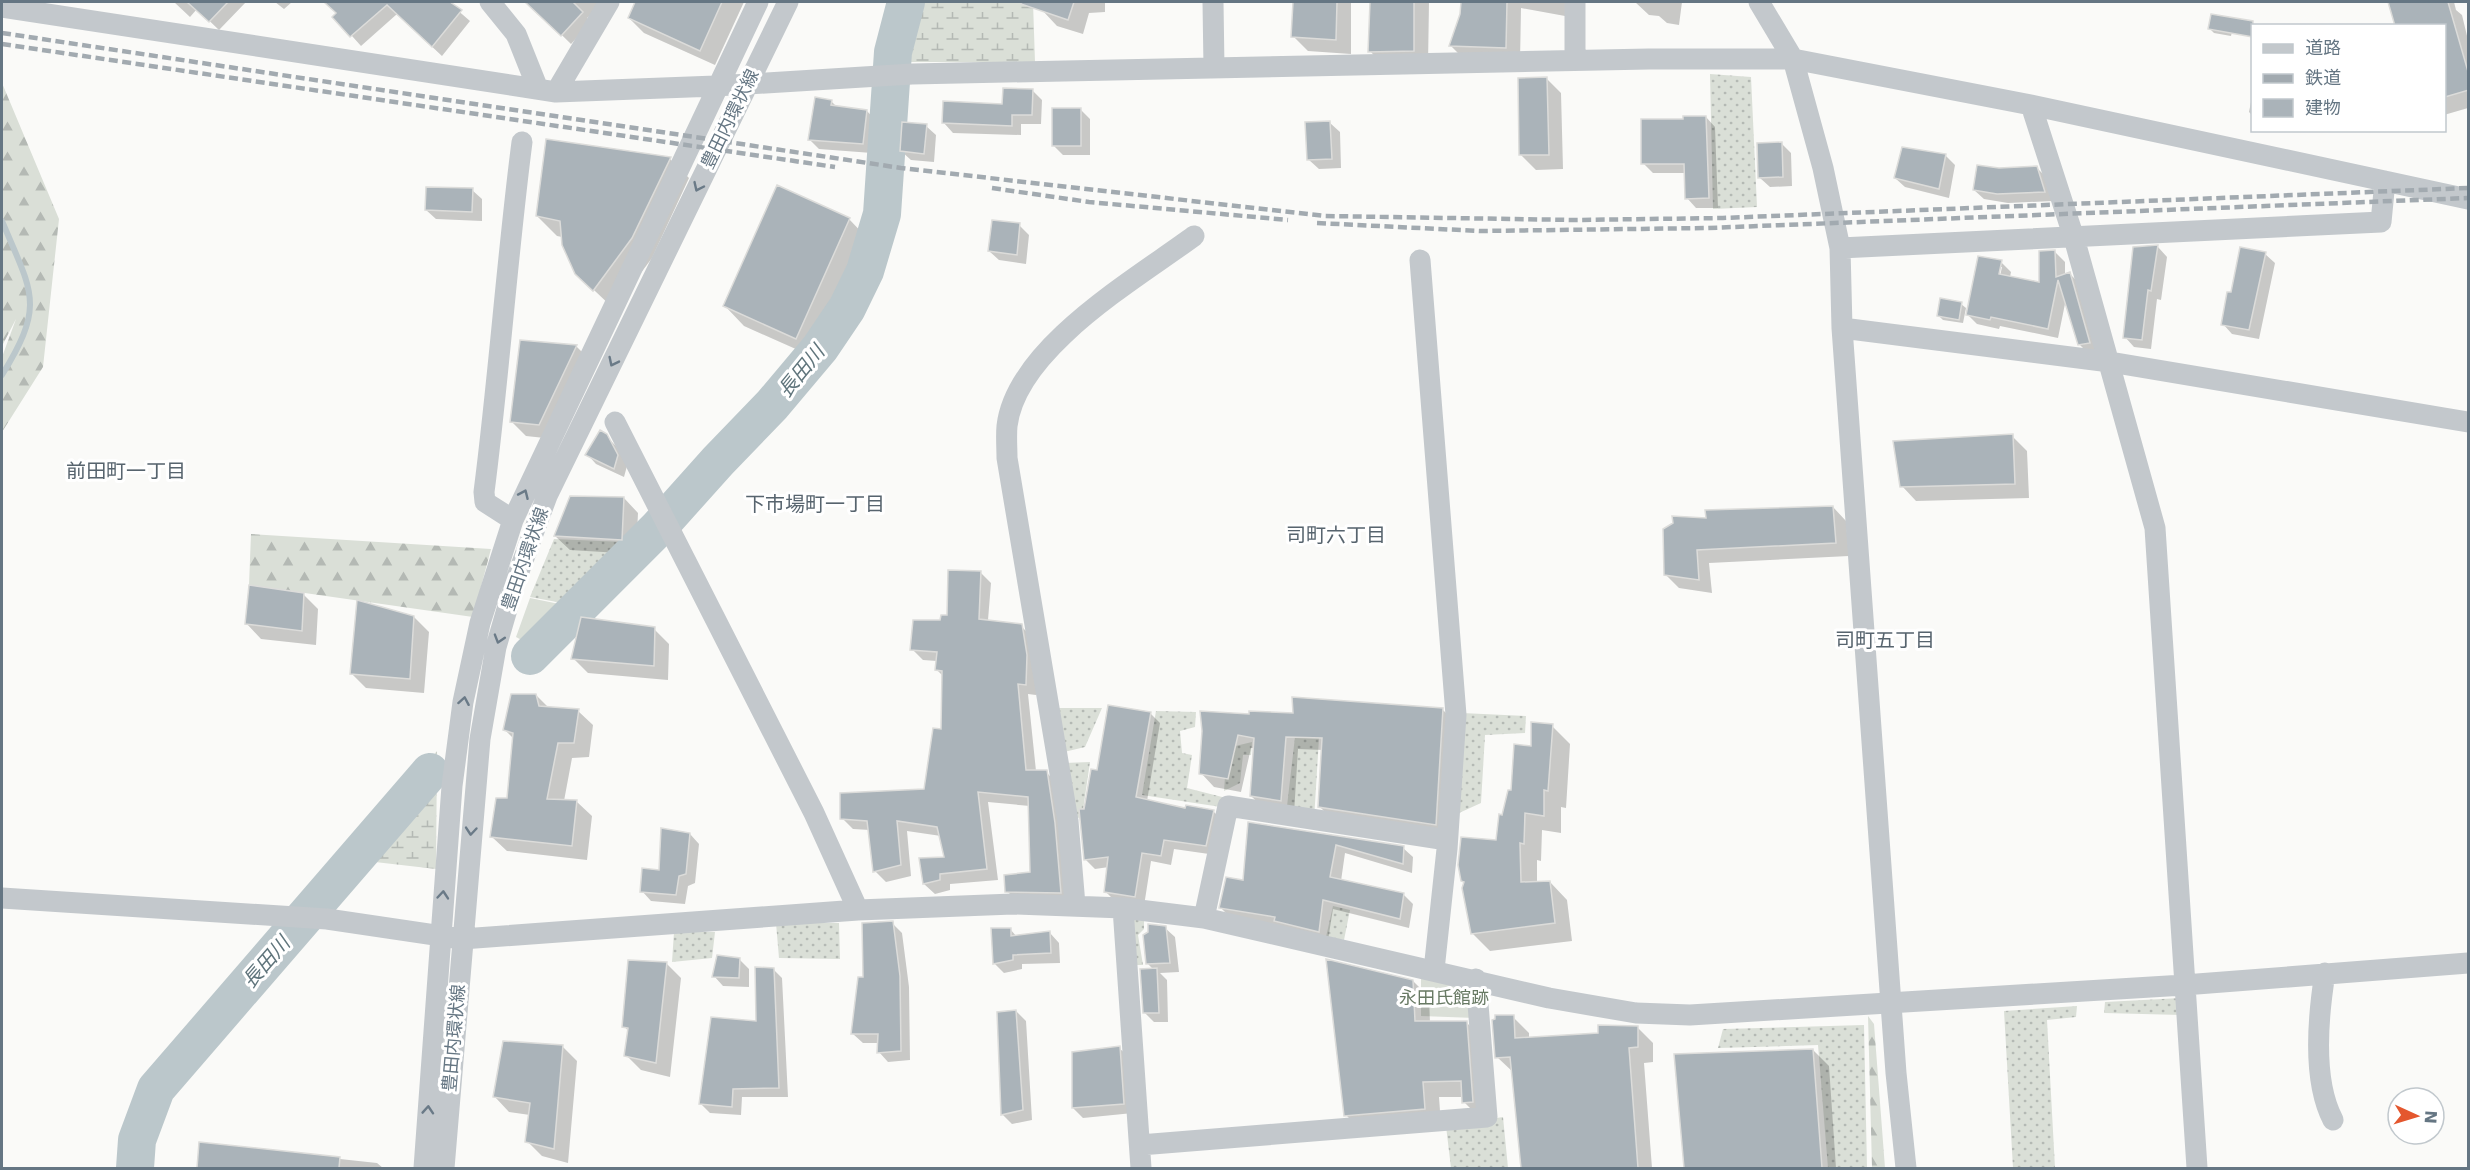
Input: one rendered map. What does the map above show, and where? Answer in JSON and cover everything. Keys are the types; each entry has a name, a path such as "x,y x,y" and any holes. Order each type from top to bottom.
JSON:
{"street":[{"path":"490,2 516,34 547,90"},
{"path":"547,90 609,2"},
{"name":"豊田内環状線","path":"424,1168 452,786 464,702 480,623 513,520 549,439 595,352 716,86 758,2"},
{"name":"豊田内環状線","path":"444,1168 480,739 496,647 515,582 548,496 788,2"},
{"path":"1213,2 1214,68"},
{"path":"1575,2 1575,60"},
{"path":"1759,2 1793,59 1823,168 1840,248 1842,328 1891,1002 1906,1168"},
{"path":"2,7 547,90 716,86 912,74 1575,60 1793,59 2031,105 2469,198"},
{"path":"2031,105 2074,238 2156,528 2197,1168"},
{"path":"513,520 485,502 484,492 500,369 512,223 522,142"},
{"path":"1840,248 2381,222 2385,181"},
{"path":"1075,905 1068,821 1007,458 1007,425 1026,376 1065,331 1194,236"},
{"path":"1420,260 1456,715 1434,970"},
{"path":"1842,328 2110,362 2469,422"},
{"path":"615,422 814,813 858,910"},
{"path":"1204,918 1228,806 1447,840"},
{"path":"2,898 327,919 462,939 858,910 1013,903 1123,908 1204,918 1351,954 1476,979 1549,998 1636,1013 1690,1015 2184,985 2469,963"},
{"path":"1123,908 1142,1168"},
{"path":"2325,973 2318,1019 2324,1103 2333,1120"},
{"path":"1140,1145 1487,1117 1476,979"}],"green space":[{"path":"919,2 1033,2 1035,62 904,62 914,8"},
{"path":"1710,74 1751,77 1757,207 1713,209"},
{"path":"2,83 59,219 43,367 2,432 2,357 16,319 2,346"},
{"path":"251,534 491,549 473,617 249,585"},
{"path":"554,539 625,542 573,605 530,597"},
{"path":"530,598 569,606 531,645 516,637"},
{"path":"1059,708 1102,708 1085,747 1064,752"},
{"path":"1156,711 1196,712 1195,727 1180,731 1182,753 1192,755 1187,788 1226,798 1221,807 1142,795"},
{"path":"1462,713 1526,716 1525,733 1485,735 1481,803 1459,813"},
{"path":"1295,737 1319,738 1314,820 1286,815"},
{"path":"1252,742 1251,755 1243,755 1240,783 1224,791 1227,748"},
{"path":"437,751 436,869 375,862 322,916 299,910"},
{"path":"1090,762 1082,817 1073,819 1064,763"},
{"path":"1333,906 1350,910 1344,940 1326,937"},
{"path":"1130,914 1144,915 1144,929 1138,935 1143,965 1134,965"},
{"path":"776,923 839,923 840,959 779,958"},
{"path":"674,932 715,932 712,958 672,962"},
{"name":"永田氏館跡","path":"1421,974 1472,985 1475,1018 1421,1016"},
{"path":"2181,998 2181,1015 2104,1013 2105,1002"},
{"path":"2077,1006 2076,1017 2047,1020 2055,1168 2013,1168 2004,1011"},
{"path":"1868,1016 1874,1024 1885,1168 1872,1168"},
{"path":"1864,1025 1867,1168 1828,1168 1818,1045 1718,1048 1723,1029"},
{"path":"1503,1117 1508,1168 1451,1168 1446,1126"}],"building":[{"path":"187,2 228,2 209,22"},
{"path":"324,2 450,2 462,10 432,47 387,5 350,37 332,17 336,13"},
{"path":"525,2 573,2 583,12 561,36"},
{"path":"635,2 722,2 700,51 628,18"},
{"path":"1021,2 1074,2 1068,20 1021,4"},
{"path":"1293,2 1337,2 1336,40 1291,37"},
{"path":"1370,2 1414,2 1414,51 1368,52"},
{"path":"1461,2 1507,2 1506,48 1449,46 1460,14"},
{"path":"2388,2 2448,2 2469,75 2469,90 2446,97 2446,24 2394,24"},
{"path":"2211,14 2253,21 2251,37 2208,29"},
{"path":"1547,77 1549,155 1519,155 1518,78"},
{"path":"1003,88 1033,89 1032,115 1012,115 1012,126 942,123 943,101 1002,104"},
{"path":"815,97 832,100 831,105 867,110 863,144 808,140"},
{"path":"1052,108 1081,108 1081,146 1052,146"},
{"path":"1683,116 1706,116 1709,198 1685,199 1684,164 1641,164 1641,119 1683,119"},
{"path":"1330,121 1332,159 1307,160 1305,122"},
{"path":"902,122 927,124 924,154 900,151"},
{"path":"546,139 671,157 632,238 593,291 575,274 562,245 560,221 536,216"},
{"path":"1782,142 1783,177 1758,178 1757,143"},
{"path":"1902,147 1946,154 1939,189 1894,178"},
{"path":"1977,165 1999,168 2037,166 2045,192 1997,194 1973,190"},
{"path":"777,185 850,218 796,339 723,306"},
{"path":"426,187 473,188 472,212 425,210"},
{"path":"992,220 1020,223 1017,255 988,251"},
{"path":"2158,245 2151,291 2148,290 2142,340 2123,338 2133,247"},
{"path":"2240,247 2266,252 2249,330 2221,325 2227,292 2231,292"},
{"path":"2055,250 2056,277 2070,272 2090,343 2078,345 2058,280 2048,329 1991,317 1990,320 1966,315 1978,256 2002,260 1999,274 2039,282 2039,251"},
{"path":"1940,298 1962,302 1959,320 1937,316"},
{"path":"520,340 577,345 539,425 510,422"},
{"path":"600,430 607,434 618,455 614,469 585,455"},
{"path":"2013,434 2015,484 1900,487 1893,441"},
{"path":"570,496 624,497 622,540 554,536"},
{"path":"1833,506 1836,543 1697,550 1699,580 1664,575 1663,529 1673,523 1672,516 1706,518 1705,510"},
{"path":"948,570 981,571 979,619 1022,624 1027,655 1026,685 1018,684 1026,770 1047,770 1055,823 1061,893 1005,892 1004,875 1030,872 1028,797 978,792 987,869 940,874 940,880 923,884 919,858 944,857 937,827 897,821 901,865 873,872 867,821 840,819 840,793 924,789 933,728 941,729 942,671 935,670 937,652 910,650 913,620 940,620 941,615 947,615"},
{"path":"249,585 304,593 302,631 245,624"},
{"path":"357,600 414,616 410,679 350,674"},
{"path":"581,617 655,627 654,666 571,659"},
{"path":"511,694 536,694 539,706 579,709 574,743 558,743 547,799 577,800 572,846 490,837 496,798 507,798 513,733 503,730"},
{"path":"1292,697 1443,708 1436,825 1318,807 1322,738 1286,737 1281,801 1250,796 1254,738 1238,735 1228,779 1199,774 1202,731 1200,711 1249,714 1249,711 1293,713"},
{"path":"1108,705 1151,712 1136,797 1185,808 1186,805 1214,810 1206,846 1164,840 1161,856 1142,853 1135,897 1104,892 1108,857 1084,860 1079,809 1084,809 1091,769 1097,770"},
{"path":"1531,722 1553,724 1548,791 1544,790 1544,816 1525,813 1524,844 1520,843 1521,882 1550,881 1555,923 1471,934 1462,888 1464,882 1461,881 1458,865 1461,837 1496,840 1499,814 1502,815 1508,790 1511,790 1514,744 1531,746"},
{"path":"1248,822 1404,846 1403,864 1336,845 1330,877 1404,893 1400,919 1323,900 1319,932 1274,921 1275,917 1219,908 1226,877 1243,880"},
{"path":"661,828 690,833 686,874 679,876 676,895 640,892 642,868 659,870"},
{"path":"893,921 900,976 901,1051 877,1053 878,1034 851,1034 858,977 863,977 862,923"},
{"path":"1148,924 1166,926 1170,963 1146,964 1143,935 1148,932"},
{"path":"991,928 1011,928 1011,936 1050,931 1051,953 1013,955 1013,960 993,964"},
{"path":"717,955 740,958 739,978 712,977"},
{"path":"1326,959 1413,980 1415,1021 1467,1021 1473,1102 1462,1103 1461,1081 1423,1082 1425,1109 1344,1116"},
{"path":"628,960 667,962 656,1063 624,1056 628,1028 622,1027"},
{"path":"755,967 774,968 779,1088 733,1089 732,1107 699,1104 711,1017 756,1021"},
{"path":"1157,968 1159,1013 1143,1013 1140,969"},
{"path":"1016,1010 1023,1110 1001,1115 997,1012"},
{"path":"1495,1015 1514,1015 1515,1038 1598,1033 1598,1025 1638,1026 1638,1047 1629,1048 1638,1168 1521,1168 1510,1057 1495,1058 1492,1020 1495,1019"},
{"path":"503,1041 563,1045 554,1149 525,1142 530,1103 493,1097"},
{"path":"1120,1046 1124,1104 1072,1108 1072,1052"},
{"path":"1813,1049 1822,1168 1684,1168 1674,1054"},
{"path":"199,1142 340,1157 339,1168 197,1168"}],"waterway":[{"name":"長田川","path":"530,656 658,528 772,405 820,348 847,308 865,271 882,214 893,52 906,2"},
{"path":"2,221 21,265 30,298 25,331 2,375"},
{"name":"長田川","path":"135,1168 137,1140 156,1089 430,772"}],"railway":[{"path":"2,33 901,168 1325,216 1575,220 1723,218 2468,188"},
{"path":"2,44 835,167"},
{"path":"992,188 1089,202 1288,220"},
{"path":"1317,223 1480,231 1708,228 2468,198"}],"district":[{"name":"前田町一丁目","path":"126,471"},
{"name":"下市場町一丁目","path":"815,504"},
{"name":"司町六丁目","path":"1336,535"},
{"name":"司町五丁目","path":"1885,640"}]}
